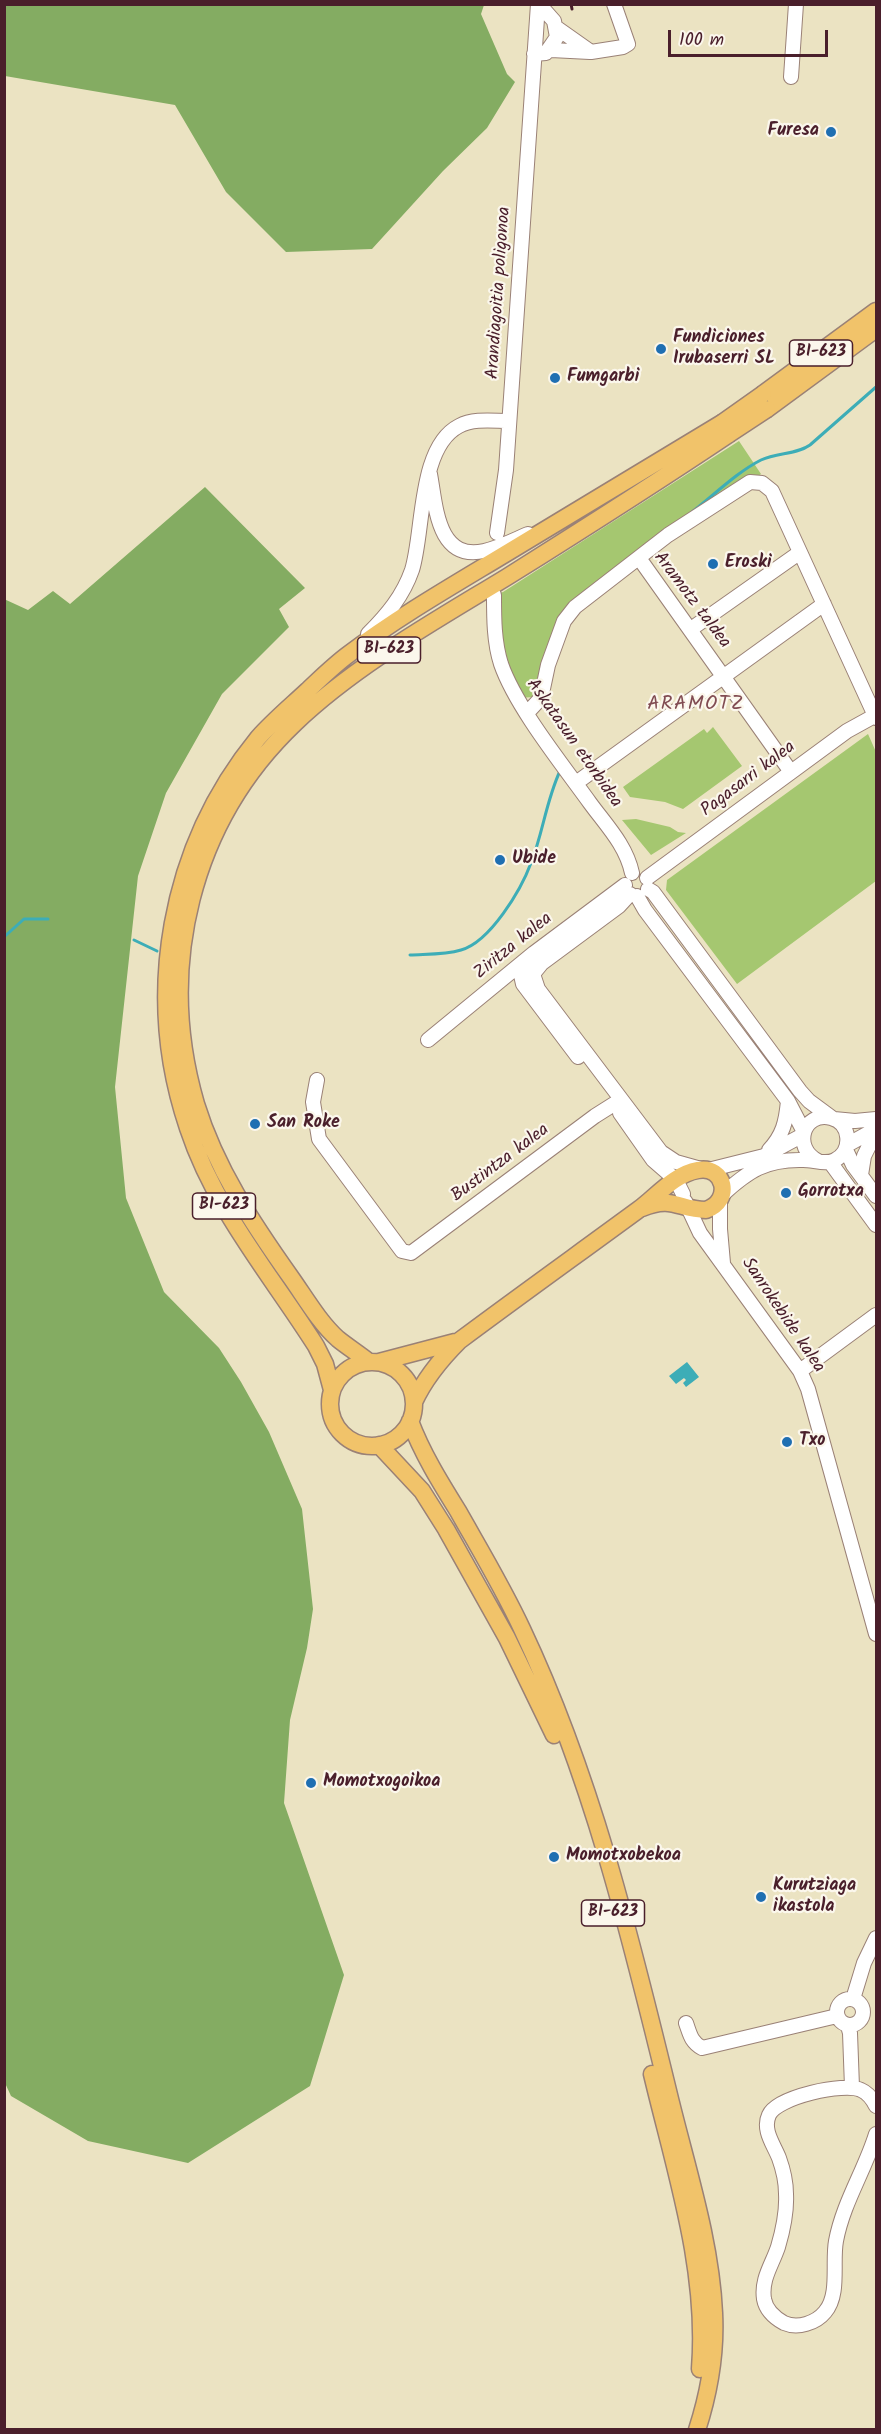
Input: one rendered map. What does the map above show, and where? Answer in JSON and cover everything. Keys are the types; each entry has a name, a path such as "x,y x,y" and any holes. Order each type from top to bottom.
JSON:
{"main road":[{"name":"BI-623","path":"765,402 876,311"},
{"name":"BI-623","path":"414,1402 411,1388 403,1376 392,1367 374,1362 337,1338 314,1310 231,1188 205,1133 188,1075 170,932 182,880 205,823 234,772 259,737 285,710 346,656 426,602 561,521 725,428 876,329"},
{"name":"BI-623","path":"686,2430 696,2396 703,2336 696,2263 618,1932 580,1798 549,1722 474,1578 422,1491 379,1445 364,1445 351,1440 339,1431 332,1418 330,1404 332,1390 325,1364 316,1346 245,1244 206,1172 188,1130 174,1081 166,1003 195,883 218,828 245,779 297,720 399,644 628,501 725,428"},
{"path":"647,1202 659,1202 714,1173 722,1182 721,1197 712,1208 706,1210 690,1187"},
{"path":"379,1445 392,1441 403,1433 410,1421 414,1402 421,1386 440,1359 459,1341 647,1202 690,1187"},
{"path":"332,1390 340,1376 353,1366 459,1341"},
{"name":"BI-623","path":"410,1421 424,1455 493,1572 523,1630 559,1717 605,1850 652,2025 710,2270 714,2345 708,2387 698,2430"}],"street":[{"path":"539,4 557,28 591,52"},
{"name":"Arandiagoitia poligonoa","path":"497,533 506,470 539,4"},
{"path":"550,50 591,52 623,47 628,44 614,4"},
{"path":"791,77 796,4"},
{"path":"534,54 546,53 550,50 557,37 557,28"},
{"path":"346,656 385,617 404,591 420,536 424,485 441,445 458,426 472,422 509,421"},
{"path":"430,474 440,525 446,538 458,548 471,552 489,549 561,521"},
{"path":"639,558 699,513 750,482 762,483 772,491 876,716"},
{"path":"691,629 799,553"},
{"name":"Aramotz taldea","path":"527,713 541,698 548,665 564,621 575,607 639,558 724,676 576,783"},
{"name":"Askatasun etorbidea","path":"494,595 495,640 509,684 527,713 624,849 645,910 788,1101 804,1133"},
{"path":"792,772 724,676 824,604"},
{"name":"Pagasarri kalea","path":"637,886 847,731 876,716"},
{"name":"Askatasun etorbidea","path":"637,886 653,891 800,1091 809,1101 833,1118"},
{"name":"Ziritza kalea","path":"428,1040 532,963 619,906 637,886"},
{"path":"532,963 521,975 523,984 614,1104 653,1160 659,1180 647,1202"},
{"path":"532,963 533,979 538,989 661,1152 676,1162 690,1187"},
{"name":"Bustintza kalea","path":"318,1080 313,1102 319,1139 402,1251 411,1253 614,1104"},
{"path":"764,1156 782,1134 788,1101"},
{"path":"876,1119 855,1121 818,1118 807,1126 804,1133 804,1148 807,1154 824,1161 876,1225"},
{"path":"833,1118 844,1128 846,1148 876,1196"},
{"path":"723,1263 720,1229 721,1197 745,1174 756,1167 775,1162 824,1161 876,1131"},
{"path":"861,1175 864,1156 876,1131"},
{"path":"690,1187 764,1156 804,1133"},
{"path":"653,1160 690,1187"},
{"name":"Sanrokebide kalea","path":"690,1187 700,1233 800,1371 814,1405 873,1612 876,1634"},
{"path":"800,1371 876,1315"},
{"path":"853,1999 864,1963 876,1938"},
{"path":"853,1999 870,2015 855,2025 848,2026 837,2016 840,2003 853,1999"},
{"path":"686,2023 690,2037 702,2048 837,2016"},
{"path":"848,2026 852,2087"},
{"path":"876,2106 863,2090 852,2087 788,2099 776,2106 769,2115 766,2127 779,2158 787,2190 786,2213 777,2250 765,2275 764,2300 768,2310 786,2324 808,2324 826,2311 832,2297 836,2240 854,2188 872,2158 876,2134"}],"green space":[{"path":"4,5 484,5 481,14 507,74 515,82 487,128 443,171 372,249 286,252 226,192 175,105 5,76"},
{"path":"739,441 761,474 575,607 534,697 518,698 509,684 494,595 503,592"},
{"path":"205,487 305,588 279,609 289,627 222,694 166,793 138,876 115,1087 126,1198 164,1292 219,1348 241,1382 269,1432 302,1509 313,1609 307,1648 290,1720 284,1803 344,1975 310,2086 188,2163 88,2141 11,2096 5,2083 4,599 28,610 53,591 70,604"},
{"path":"713,727 742,766 683,809 665,802 630,797 623,787 704,729 707,733"},
{"path":"868,734 876,752 876,881 737,984 666,890 667,880"},
{"path":"636,819 686,833 651,855 622,820"}],"water":[{"path":"687,1362 699,1377 686,1387 683,1383 686,1380 684,1378 676,1384 669,1376"}],"waterway":[{"path":"692,512 752,465 767,457 799,450 810,445 876,387"},
{"path":"410,955 442,954 461,950 483,937 503,914 520,887 535,852 551,794 560,771"},
{"path":"4,937 24,919 48,919"},
{"path":"134,940 157,951"}],"railway":[{"path":"571,4 572,9"}],"place":[{"name":"Furesa","path":"831,132"},
{"name":"Fundiciones Irubaserri SL","path":"661,349"},
{"name":"Fumgarbi","path":"555,378"},
{"name":"Eroski","path":"713,564"},
{"name":"Ubide","path":"500,860"},
{"name":"San Roke","path":"255,1124"},
{"name":"Gorrotxa","path":"786,1193"},
{"name":"Txo","path":"787,1442"},
{"name":"Momotxogoikoa","path":"311,1783"},
{"name":"Momotxobekoa","path":"554,1857"},
{"name":"Kurutziaga ikastola","path":"761,1897"}],"district":[{"name":"ARAMOTZ","path":"696,706"}]}
